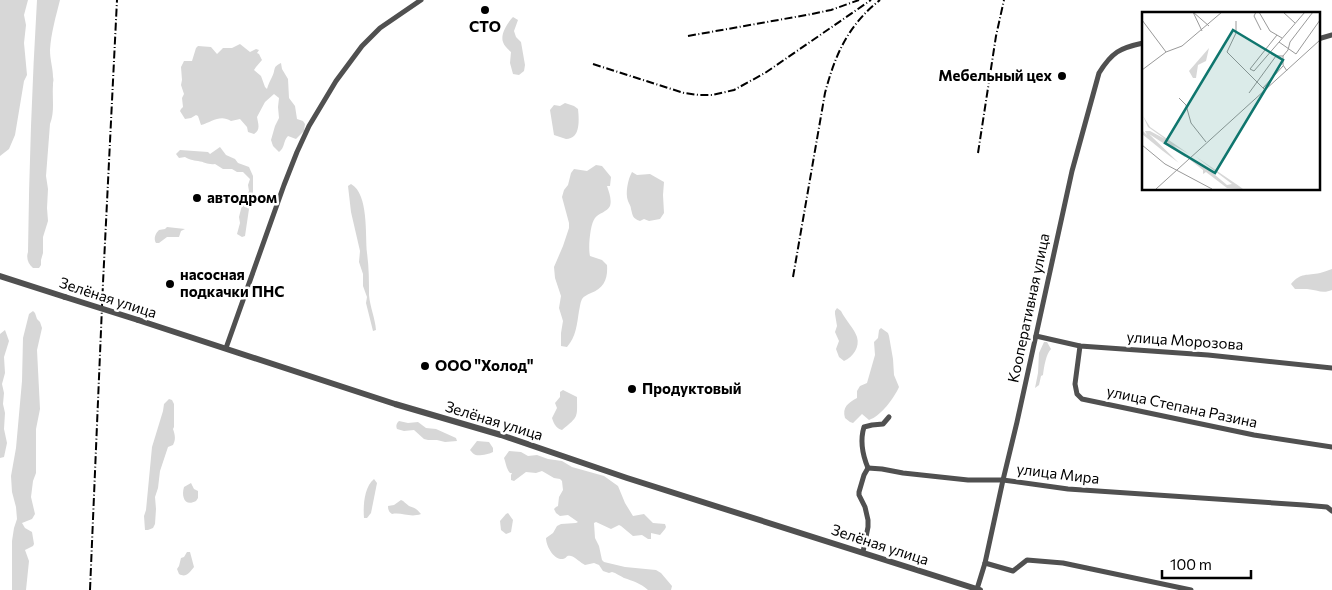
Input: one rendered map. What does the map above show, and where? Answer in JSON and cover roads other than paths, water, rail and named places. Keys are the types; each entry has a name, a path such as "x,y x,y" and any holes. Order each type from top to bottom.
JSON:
{"street":[{"path":"226,348 284,185 309,126 336,81 366,42 392,19 421,0"},
{"name":"Кооперативная улица","path":"979,589 1072,171 1099,73 1106,61 1119,50 1142,43"},
{"name":"Зелёная улица","path":"0,276 395,404 501,435 636,481 979,589"},
{"name":"улица Морозова","path":"1036,336 1080,346 1226,356 1332,368"},
{"name":"улица Степана Разина","path":"1080,346 1075,384 1077,394 1082,398 1254,435 1332,447"},
{"path":"863,552 868,520 859,492 868,468 865,461 862,436 864,427 883,424 889,417"},
{"name":"улица Мира","path":"868,468 968,480 1003,480 1068,489 1327,507 1332,511"},
{"path":"985,562 1013,571 1027,560 1063,563 1191,590"}],"railway":[{"path":"90,590 117,0"},
{"path":"688,36 812,14 831,10 859,0"},
{"path":"593,64 684,93 712,95 734,90 765,73 871,0"},
{"path":"793,277 825,93 833,66 851,30 880,0"},
{"path":"978,153 996,36 1004,0"}],"place":[{"name":"СТО","path":"485,10"},
{"name":"Мебельный цех","path":"1062,76"},
{"name":"автодром","path":"197,198"},
{"name":"насосная подкачки ПНС","path":"170,284"},
{"name":"ООО \"Холод\"","path":"425,366"},
{"name":"Продуктовый","path":"632,389"}]}
